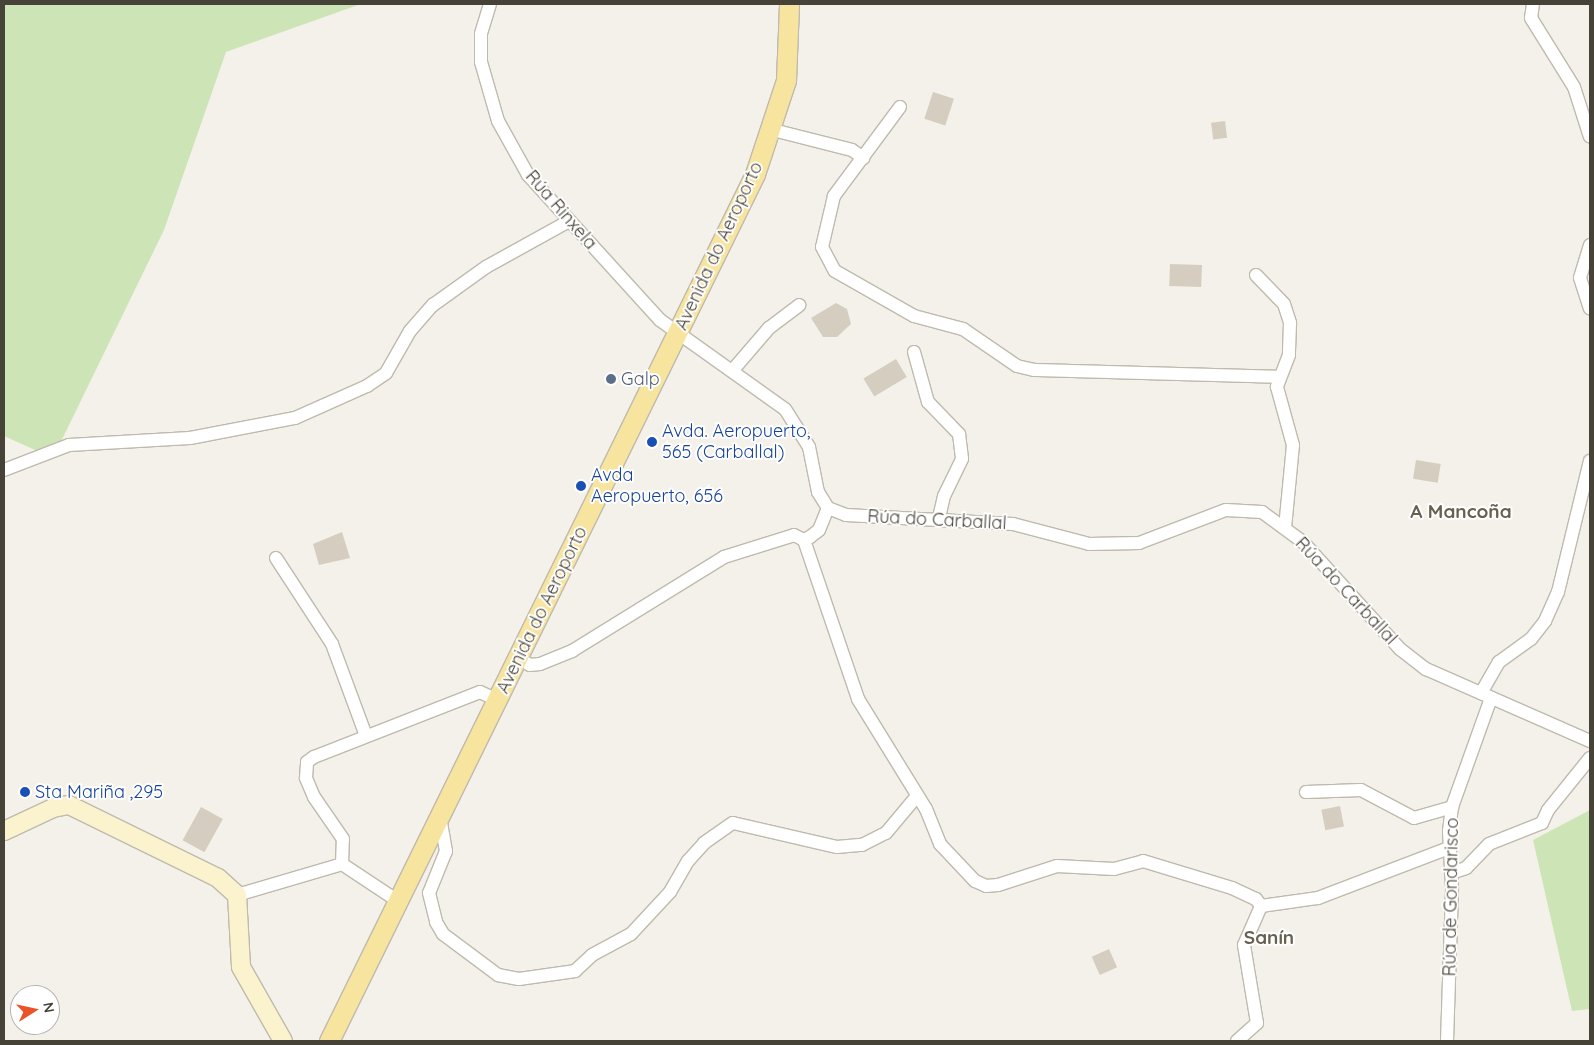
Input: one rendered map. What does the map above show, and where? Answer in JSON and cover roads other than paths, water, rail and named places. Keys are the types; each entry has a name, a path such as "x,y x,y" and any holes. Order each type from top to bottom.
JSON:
{"main road":[{"name":"Avenida do Aeroporto","path":"329,1041 677,335 773,130 790,58 789,4"},
{"path":"4,831 53,808 82,809 218,878 237,895 241,967 283,1041"}],"street":[{"name":"Rúa Rinxela","path":"490,4 481,34 481,62 498,121 528,175 677,335"},
{"path":"1533,4 1531,18 1574,88 1590,137"},
{"path":"900,107 834,196 822,247 835,271 914,316 950,322 1017,366 1034,370 1279,377"},
{"path":"773,130 852,150 863,158"},
{"path":"4,470 69,445 190,438 296,418 367,386 386,373 410,331 433,305 486,267 569,220"},
{"path":"1590,245 1580,278 1590,308"},
{"path":"1256,275 1284,304 1290,323 1289,355 1279,377 1277,387 1293,444 1285,528"},
{"path":"732,372 769,328 799,305"},
{"path":"677,335 785,409 809,447 818,492 828,508 819,530 804,540"},
{"path":"914,352 928,402 959,434 962,459 944,496 939,518"},
{"name":"Rúa de Gondarisco","path":"1446,1041 1452,807 1486,696 1499,662 1531,639 1545,621 1558,592 1590,461"},
{"name":"Rúa do Carballal","path":"828,508 846,515 939,518 1013,524 1089,544 1139,542 1226,510 1239,509 1262,512 1303,542 1400,649 1426,669 1590,741"},
{"path":"518,658 530,665 548,661 572,651 724,557 794,535 804,540 849,681 917,796 940,844 957,864 986,886 1057,866 1114,869 1143,861 1232,888 1256,899 1261,906"},
{"path":"276,558 332,644 366,736"},
{"path":"342,864 343,839 310,790 306,769 314,757 480,692 498,700"},
{"path":"1451,873 1466,868 1490,844 1542,823 1548,810 1590,758"},
{"path":"1306,792 1361,790 1414,818 1452,807"},
{"path":"440,817 446,851 429,893 436,922 443,934 498,975 519,979 575,971 592,955 631,934 670,892 688,861 704,842 733,823 837,847 862,844 886,833 917,796"},
{"path":"1261,906 1318,898 1450,848"},
{"path":"237,895 342,864 398,901"},
{"path":"1237,1041 1257,1023 1244,956 1244,945 1261,906"}],"place":[{"name":"Galp","path":"611,379"},
{"name":"Avda. Aeropuerto, 565 (Carballal)","path":"652,442"},
{"name":"Avda Aeropuerto, 656","path":"581,486"},
{"name":"Sta Mariña ,295","path":"25,792"}],"district":[{"name":"A Mancoña","path":"1461,512"},
{"name":"Sanín","path":"1269,938"}]}
